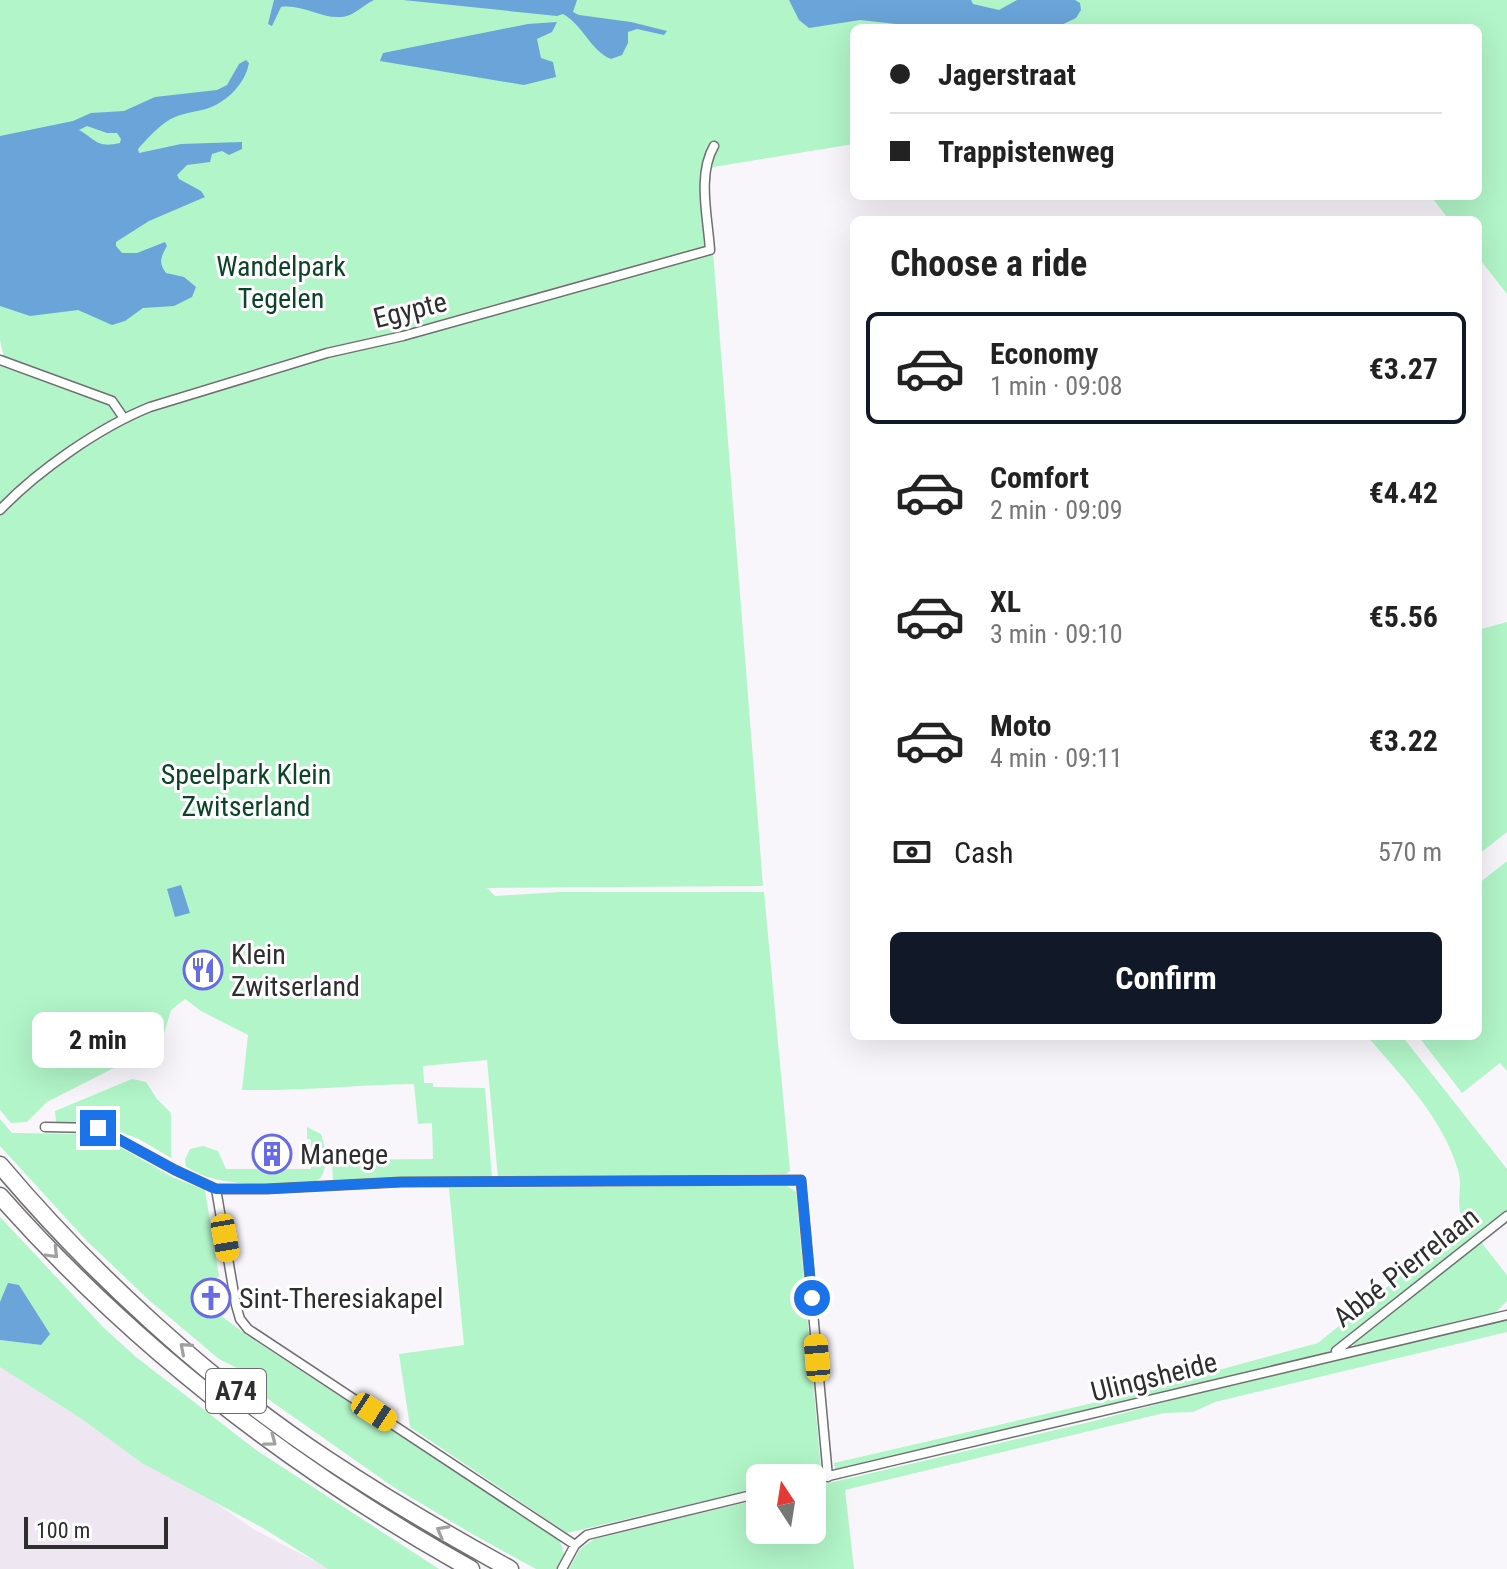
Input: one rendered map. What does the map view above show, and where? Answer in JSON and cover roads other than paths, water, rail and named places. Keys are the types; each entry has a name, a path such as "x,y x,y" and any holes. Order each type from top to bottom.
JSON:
{"highway":[{"name":"A74","path":"0,1165 96,1269 226,1383 325,1458 430,1525 510,1569"},
{"name":"A74","path":"0,1196 76,1275 216,1400 311,1471 471,1569"}],"street":[{"name":"Egypte","path":"0,510 18,491 47,469 123,417 327,353 403,336 710,250 705,171 714,146"},
{"path":"0,360 112,401 123,417"},
{"path":"45,1127 98,1128 216,1189 401,1182 801,1180 828,1477"},
{"path":"216,1189 236,1305 240,1319 248,1329 575,1545"},
{"name":"Abbé Pierrelaan","path":"1337,1355 1336,1351 1507,1216"},
{"name":"Ulingsheide","path":"828,1477 1507,1315"},
{"path":"562,1569 575,1545 587,1535 746,1496"}],"water":[{"path":"274,0 374,0 343,17 281,7 272,26 268,24"},
{"path":"403,0 577,0 573,12 579,15 631,22 667,31 664,35 637,29 628,32 628,43 622,55 611,59 597,50 576,24 563,14 557,16"},
{"path":"789,0 971,0 973,4 999,10 1017,0 1075,0 1080,3 1081,10 1076,18 1063,24 896,24 860,20 809,28 799,20"},
{"path":"557,22 552,32 537,39 541,58 553,62 556,77 524,85 380,61 383,53 528,24"},
{"path":"246,60 249,63 243,79 225,99 170,119 138,149 139,153 181,144 242,142 242,149 229,155 222,151 212,154 210,162 187,165 177,175 179,179 201,191 205,197 149,221 116,242 122,253 137,253 165,242 167,246 161,260 162,266 166,273 184,277 196,287 192,297 174,306 143,308 125,321 112,325 78,310 30,316 0,306 0,136 73,121 91,113 124,111 155,97 217,90 227,85 239,64","holes":["87,126 117,133 120,143 102,144 79,130"]},
{"path":"181,885 190,913 175,917 167,889"},
{"path":"8,1283 19,1285 50,1334 41,1345 0,1340 0,1302"}],"place":[{"name":"Klein Zwitserland","path":"203,970"},
{"name":"Manege","path":"272,1154"},
{"name":"Sint-Theresiakapel","path":"211,1298"}],"park label":[{"name":"Wandelpark Tegelen","path":"281,282"},
{"name":"Speelpark Klein Zwitserland","path":"246,790"}]}
